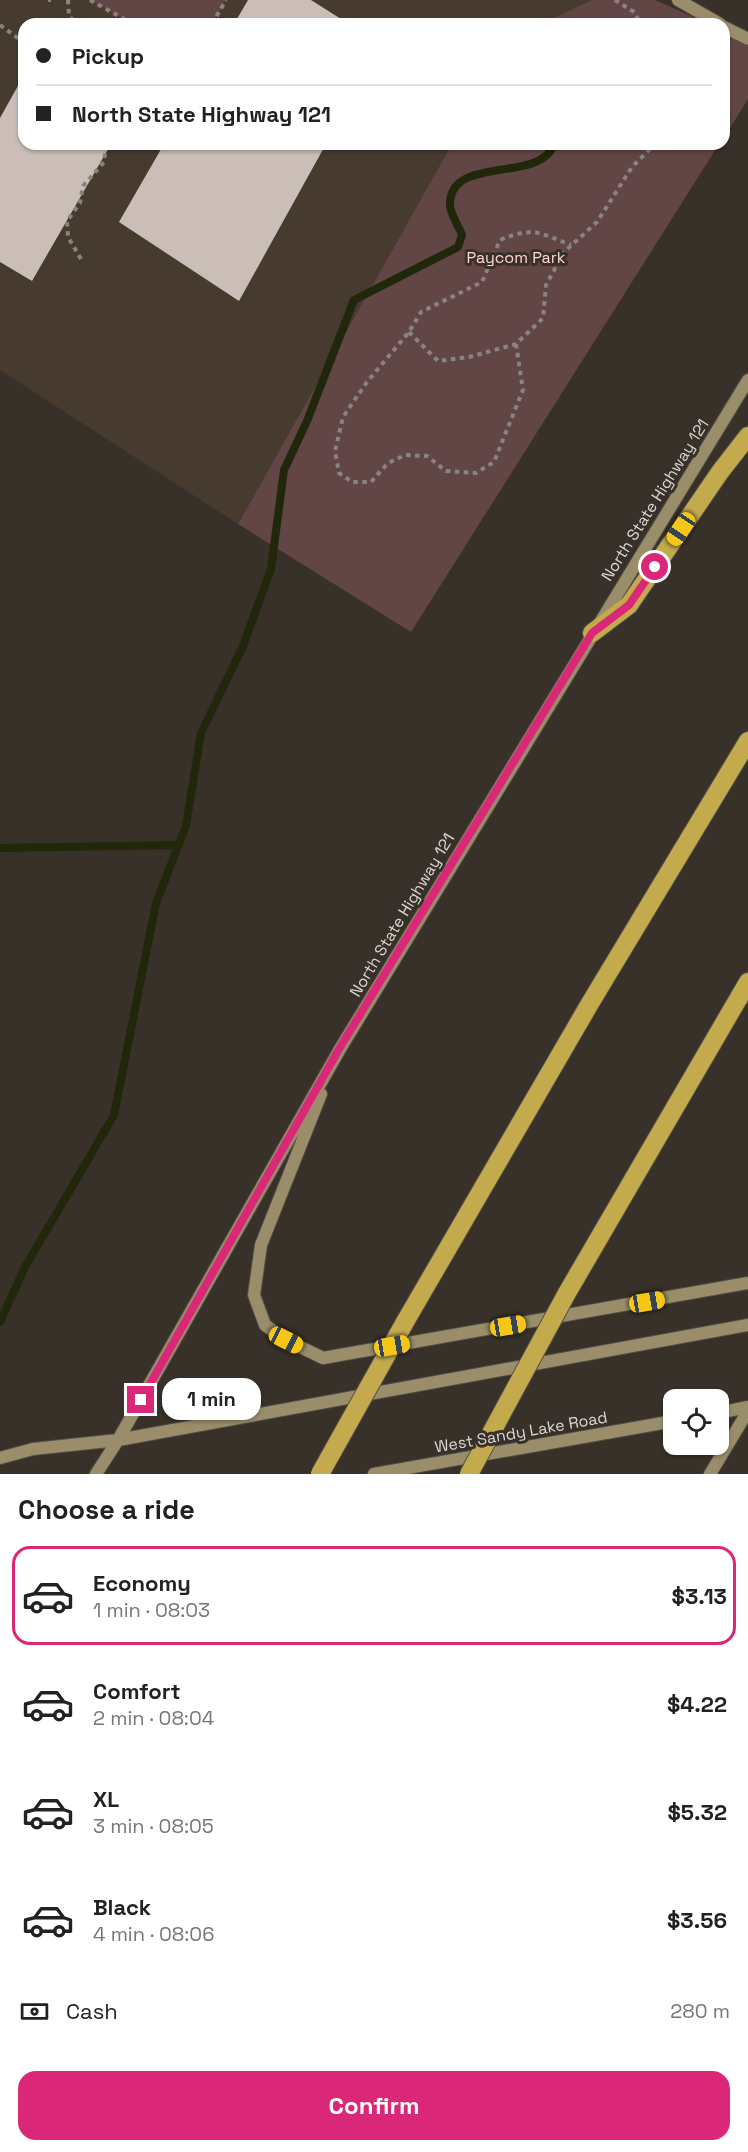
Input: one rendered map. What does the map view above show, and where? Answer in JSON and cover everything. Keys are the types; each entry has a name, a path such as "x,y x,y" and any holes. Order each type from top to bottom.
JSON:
{"highway":[{"path":"592,633 629,605 720,472 748,436"},
{"path":"320,1474 405,1322 589,1005 748,741"},
{"path":"469,1474 567,1293 748,982"}],"main road":[{"path":"678,0 710,18"},
{"path":"730,30 748,39"},
{"name":"North State Highway 121","path":"96,1474 118,1440 339,1049 748,380"},
{"path":"339,1049 261,1245 254,1295 265,1325 286,1340 323,1358 748,1283"},
{"path":"0,1458 33,1449 118,1440 748,1325"},
{"path":"729,1412 748,1409"},
{"path":"710,1474 748,1409"},
{"name":"West Sandy Lake Road","path":"374,1474 663,1423"}],"path":[{"path":"68,0 69,16 72,18"},
{"path":"90,0 122,18"},
{"path":"216,18 226,0"},
{"path":"615,0 634,12 638,18"},
{"path":"0,25 18,38"},
{"path":"81,259 68,237 67,221 80,203 83,186 104,162 105,150"},
{"path":"409,332 438,361 469,357 516,344 543,318 546,285 564,252 597,222 632,166 649,150"},
{"path":"516,344 523,390 494,462 476,473 446,471 427,456 405,455 387,463 371,482 351,482 339,473 335,451 342,417 409,332 421,312 482,282 500,240 522,230 546,233 571,245"}],"shaded area":[{"path":"0,0 592,0 554,18 18,18 18,150 449,150 238,524 0,370"}],"green space":[{"path":"90,0 226,0 216,18 122,18"},
{"path":"592,0 655,0 696,18 554,18"},
{"path":"730,34 748,41 748,99 730,128"},
{"name":"Paycom Park","path":"449,150 715,150 411,632 238,524"}],"building":[{"path":"248,0 311,0 340,18 238,18"},
{"path":"18,86 18,150 108,150 32,281 0,262 0,118"},
{"path":"161,150 323,150 239,301 119,222"}],"waterway":[{"path":"0,1322 25,1267 114,1115 156,903 186,826 201,733 243,646 271,569 284,470 307,421 354,300 458,247 462,235 450,205 454,189 464,180 479,174 532,163 546,156 550,150"},
{"path":"0,848 179,845"}],"route":[{"path":"141,1400 339,1049 592,633 629,605 655,567"}]}
